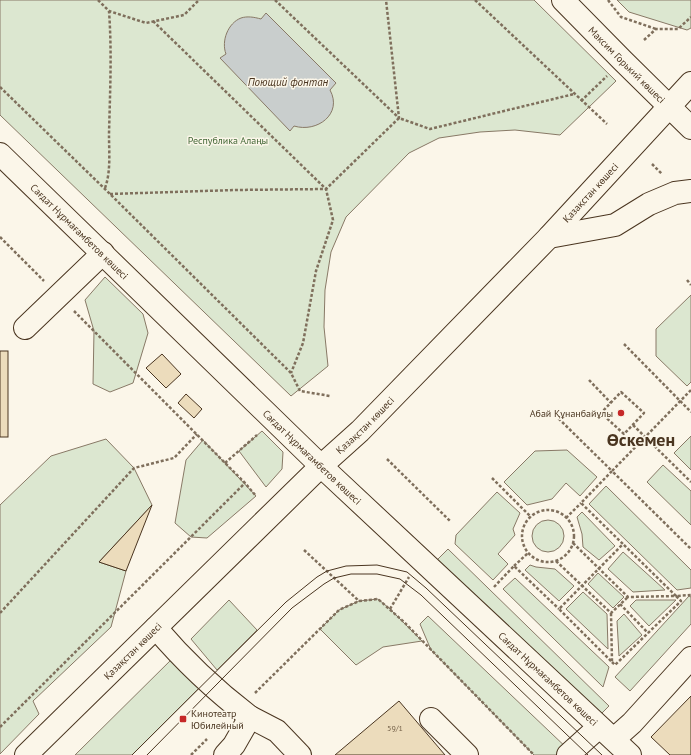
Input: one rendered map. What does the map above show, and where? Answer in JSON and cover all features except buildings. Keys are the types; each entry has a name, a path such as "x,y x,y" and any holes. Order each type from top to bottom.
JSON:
{"main road":[{"name":"Максим Горький көшесі","path":"563,0 691,128"},
{"name":"Қазақстан көшесі","path":"26,755 321,466 360,431 549,237 691,83"},
{"name":"Сағдат Нұрмағамбетов көшесі","path":"0,154 321,466 630,755"},
{"path":"549,237 615,225 649,204 675,193 691,191"},
{"path":"25,328 102,253"},
{"path":"156,628 178,653 244,713 277,731 300,755"},
{"path":"568,755 606,733 632,722 691,658"},
{"path":"224,755 234,745 244,713"},
{"path":"431,719 466,755"}],"path":[{"path":"98,0 109,11 146,23 184,14 200,0"},
{"path":"275,0 399,118 430,129 574,94"},
{"path":"386,0 399,118"},
{"path":"475,0 607,124"},
{"path":"608,0 621,16 656,29 678,29 691,17"},
{"path":"105,188 108,179 110,121 109,11"},
{"path":"153,21 326,189 333,220 316,272 303,343 291,373"},
{"path":"644,40 656,29"},
{"path":"581,101 608,74"},
{"path":"0,87 105,188 291,373 300,392 330,396"},
{"path":"110,194 326,189 399,118"},
{"path":"0,237 197,434 256,496"},
{"path":"687,280 691,284"},
{"path":"624,344 691,412"},
{"path":"589,380 611,403"},
{"path":"566,518 691,390"},
{"path":"621,392 644,414 624,434 601,413 611,403 621,392"},
{"path":"555,415 691,549"},
{"path":"633,425 691,482"},
{"path":"225,463 262,431"},
{"path":"0,613 134,468 174,458 197,434"},
{"path":"387,458 450,521"},
{"path":"492,478 531,517"},
{"path":"0,727 245,483"},
{"path":"514,566 615,665 680,600 581,503"},
{"path":"545,510 554,511 566,518 573,529 574,538 572,547 567,555 550,563 541,562 533,558 522,544 524,526 531,517 536,513 545,510"},
{"path":"573,543 628,597"},
{"path":"559,609 623,544"},
{"path":"304,550 359,601"},
{"path":"494,587 528,553"},
{"path":"556,561 611,613 612,662"},
{"path":"390,609 411,575"},
{"path":"611,613 628,597 691,595"},
{"path":"244,713 339,610 359,601 378,599 390,609 534,755"},
{"path":"620,604 648,633"},
{"path":"191,755 207,739"}],"green space":[{"name":"Республика Алаңы","path":"0,0 534,0 616,81 560,135 515,130 480,132 439,138 409,153 346,217 331,252 325,290 324,327 328,366 291,396 0,115"},
{"path":"617,0 691,0 691,28 687,30 629,12"},
{"path":"105,277 143,314 148,333 133,383 110,392 93,384 94,331 85,300"},
{"path":"691,295 691,382 687,386 656,356 656,329"},
{"path":"262,431 283,452 282,469 266,487 239,451"},
{"path":"691,436 691,470 674,453"},
{"path":"106,439 134,468 152,505 99,562 126,571 111,627 33,701 39,714 0,754 0,505 51,456"},
{"path":"203,440 256,496 207,538 191,537 175,523 186,460"},
{"path":"567,450 597,477 580,496 566,483 552,499 527,505 504,482 535,451"},
{"path":"663,465 691,491 691,525 647,482"},
{"path":"606,486 691,570 691,588 677,590 589,504"},
{"path":"497,492 520,513 513,529 515,535 498,554 508,564 493,580 455,544 456,535"},
{"path":"582,512 615,546 599,560 583,547 582,534 577,517"},
{"path":"545,520 551,520 560,524 564,536 560,548 551,552 545,552 536,548 532,539 532,533 536,524"},
{"path":"448,549 609,706 597,718 435,562"},
{"path":"623,552 665,590 633,592 608,569"},
{"path":"530,565 555,569 574,586 559,601 525,570"},
{"path":"598,573 624,597 613,608 588,584"},
{"path":"515,578 609,667 603,687 503,589"},
{"path":"583,592 607,614 608,649 566,609"},
{"path":"689,596 691,597 691,624 630,691 615,677"},
{"path":"378,599 422,641 383,647 356,665 320,629 339,610 359,601"},
{"path":"229,600 257,630 217,670 191,639"},
{"path":"636,600 676,600 649,626 630,606"},
{"path":"624,614 642,635 619,656 617,621"},
{"path":"428,616 571,752 568,755 534,755 431,650 420,624"},
{"path":"178,653 207,680 132,755 75,755"}],"water":[{"name":"Поющий фонтан","path":"266,13 336,83 330,90 333,99 333,107 326,120 319,124 311,127 294,126 290,131 220,58 226,54 224,44 225,38 229,28 236,20 243,17 261,19"}],"tram line":[{"path":"132,755 286,602 317,577 327,571 346,566 377,565 407,572 426,588 602,755"},
{"path":"147,755 292,608 334,578 351,574 377,574 400,579 421,595 588,755"}],"place":[{"name":"Абай Құнанбайұлы","path":"621,413"},
{"name":"Кинотеатр Юбилейный","path":"183,719"}],"district":[{"name":"Өскемен","path":"641,439"}]}
